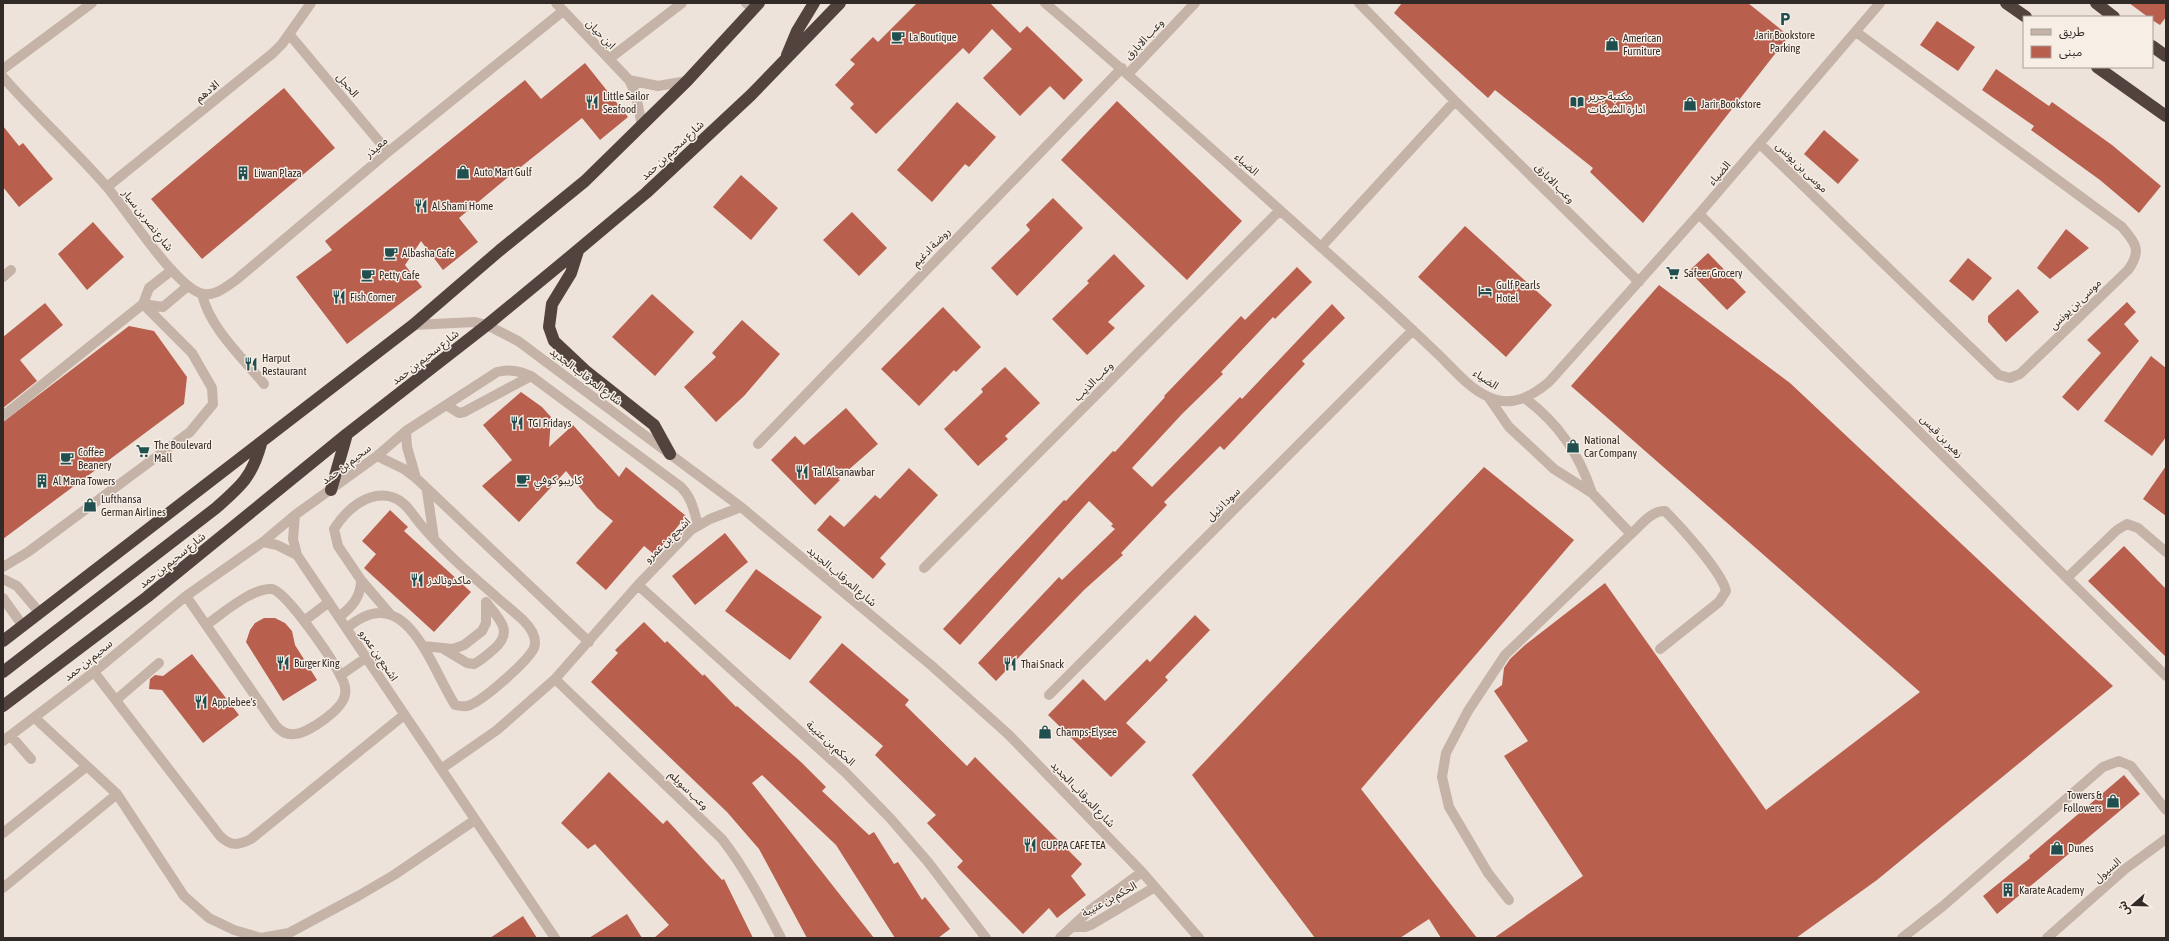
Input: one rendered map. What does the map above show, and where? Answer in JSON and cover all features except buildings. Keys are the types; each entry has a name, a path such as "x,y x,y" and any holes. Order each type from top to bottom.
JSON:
{"highway":[{"path":"786,60 797,31 814,3"},
{"name":"شارع سحيم بن حمد","path":"3,706 147,597 347,434 487,325 578,250 646,192 786,60 840,3"},
{"path":"2006,3 2025,16"},
{"path":"2096,3 2113,16"},
{"path":"3,641 414,325 499,251 585,181 687,81 753,5"},
{"path":"2153,47 2166,56"},
{"path":"2098,68 2166,116"},
{"path":"578,250 570,273 552,304 549,327 554,341 587,372 654,425 670,454"},
{"path":"331,490 347,434"},
{"path":"3,672 235,492 247,479 255,465 261,444"}],"street":[{"name":"الادهم","path":"107,188 273,53 289,34 311,3"},
{"path":"609,59 682,3"},
{"name":"الضياء","path":"1045,3 1125,71 1413,330 1470,384 1489,398 1508,401 1526,399 1549,382 1700,214 1880,3"},
{"name":"وعب الابارق","path":"1125,71 1195,3"},
{"name":"وعب الابارق","path":"1359,3 1455,101 1639,282"},
{"path":"3,69 86,4"},
{"name":"ابن حيان","path":"559,7 629,80 636,95 642,126"},
{"name":"معيذر","path":"202,294 213,293 236,280 559,7"},
{"name":"موسى بن يونس","path":"1760,144 1999,375 2010,378 2020,374 2128,270 2135,261 2137,249 2131,237 2122,227 1856,32"},
{"name":"الحجل","path":"289,34 388,152"},
{"name":"روضة ادغيم","path":"758,444 1125,71"},
{"name":"شارع نصر بن سيار","path":"3,77 107,188 172,270 188,286 202,294"},
{"path":"629,80 658,86 687,81"},
{"path":"1321,247 1455,101"},
{"name":"وعب الذيب","path":"924,568 1280,210"},
{"name":"زهير بن قيس","path":"1700,214 2068,577 2166,676"},
{"path":"3,277 11,270"},
{"path":"3,416 143,304 149,288 172,270"},
{"path":"143,304 163,307 188,286"},
{"path":"202,294 207,312 215,324 264,384"},
{"path":"3,567 28,552 190,432 213,404 212,388 192,353 143,304"},
{"name":"شارع المرقاب الجديد","path":"414,325 460,321 475,322 487,325 518,341 741,507 932,666 1003,729 1142,872 1199,938"},
{"name":"سودا نثيل","path":"1049,695 1413,330"},
{"name":"سحيم بن حمد","path":"7,739 94,672 186,596 263,542 295,515 377,456 406,431 497,372 506,370 520,371 531,376 681,487 688,493 693,505 698,526"},
{"path":"446,405 459,413 464,412 531,376"},
{"path":"1489,398 1509,427 1554,469 1592,493 1631,534"},
{"path":"1526,399 1546,416 1565,436 1582,467 1592,493"},
{"path":"406,431 407,447 416,478"},
{"path":"377,456 404,469 416,478 427,491 589,642"},
{"path":"427,491 434,539"},
{"path":"381,495 393,497 401,501 434,539 524,620 533,634 534,648 512,671 479,701 466,707 455,705 423,646 410,629 390,614 361,580 338,546 334,528 340,519 362,500 381,495"},
{"name":"اشجع بن عمرو","path":"441,769 497,730 555,679 638,585 683,538 698,526 741,507"},
{"path":"1509,900 1488,873 1449,807 1442,777 1446,753 1468,711 1505,655 1631,534 1656,512 1665,511 1679,526 1724,585 1726,591 1719,602 1660,649"},
{"name":"اشجع بن عمرو","path":"295,515 293,540 297,555 555,938"},
{"path":"2068,577 2121,526 2127,524 2138,528 2166,552"},
{"name":"اشجع بن عمرو","path":"263,542 277,545 297,555"},
{"path":"3,579 18,586 40,613"},
{"path":"339,617 351,608 358,596 361,580"},
{"path":"423,646 453,649 464,646 482,632 486,623 484,585"},
{"name":"الحكم بن عتيبة","path":"638,585 846,773 895,823 986,938"},
{"path":"186,596 276,726 282,732 297,734 306,730 339,708 345,694 341,675 304,621 280,592 267,589 252,594 206,624"},
{"path":"3,598 23,626"},
{"path":"304,621 329,602"},
{"path":"442,648 467,663 474,664 502,642 505,635 504,626 486,602"},
{"path":"347,628 360,617 374,612 390,614"},
{"path":"341,675 367,657"},
{"path":"116,700 159,663"},
{"path":"94,672 220,836 227,842 235,845 251,839 404,715"},
{"name":"وعب سويلم","path":"555,679 722,839 739,861 753,884 781,938"},
{"path":"35,718 116,794 184,896 209,918 234,930 261,938 289,933 352,900 394,875 475,820"},
{"path":"7,739 31,759"},
{"path":"1902,938 1943,906 2103,767 2119,761 2131,766 2166,810"},
{"path":"3,833 87,766"},
{"path":"3,888 116,794"},
{"name":"السيول","path":"2047,938 2125,869 2166,839"},
{"name":"الحكم بن عتيبة","path":"1060,938 1074,927 1090,910 1142,872"},
{"name":"الحكم بن عتيبة","path":"1074,927 1085,927 1155,887"}],"place":[{"name":"Jarir Bookstore Parking","path":"1785,19"},
{"name":"La Boutique","path":"898,37"},
{"name":"American Furniture","path":"1612,44"},
{"name":"Little Sailor Seafood","path":"592,102"},
{"name":"مكتبة جرير ادارة الشركات","path":"1577,102"},
{"name":"Jarir Bookstore","path":"1690,104"},
{"name":"Auto Mart Gulf","path":"463,172"},
{"name":"Liwan Plaza","path":"243,173"},
{"name":"Al Shami Home","path":"421,206"},
{"name":"Albasha Cafe","path":"391,253"},
{"name":"Safeer Grocery","path":"1673,273"},
{"name":"Petty Cafe","path":"368,275"},
{"name":"Gulf Pearls Hotel","path":"1485,291"},
{"name":"Fish Corner","path":"339,297"},
{"name":"Harput Restaurant","path":"251,364"},
{"name":"TGI Fridays","path":"517,423"},
{"name":"National Car Company","path":"1573,446"},
{"name":"The Boulevard Mall","path":"143,451"},
{"name":"Coffee Beanery","path":"67,458"},
{"name":"Tal Alsanawbar","path":"802,472"},
{"name":"كاريبو كوفي","path":"523,480"},
{"name":"Al Mana Towers","path":"42,481"},
{"name":"Lufthansa German Airlines","path":"90,505"},
{"name":"ماكدونالدز","path":"417,580"},
{"name":"Burger King","path":"283,663"},
{"name":"Thai Snack","path":"1010,664"},
{"name":"Applebee's","path":"201,702"},
{"name":"Champs-Elysee","path":"1045,732"},
{"name":"Towers & Followers","path":"2113,801"},
{"name":"CUPPA CAFE TEA","path":"1030,845"},
{"name":"Dunes","path":"2057,848"},
{"name":"Karate Academy","path":"2008,890"}]}
